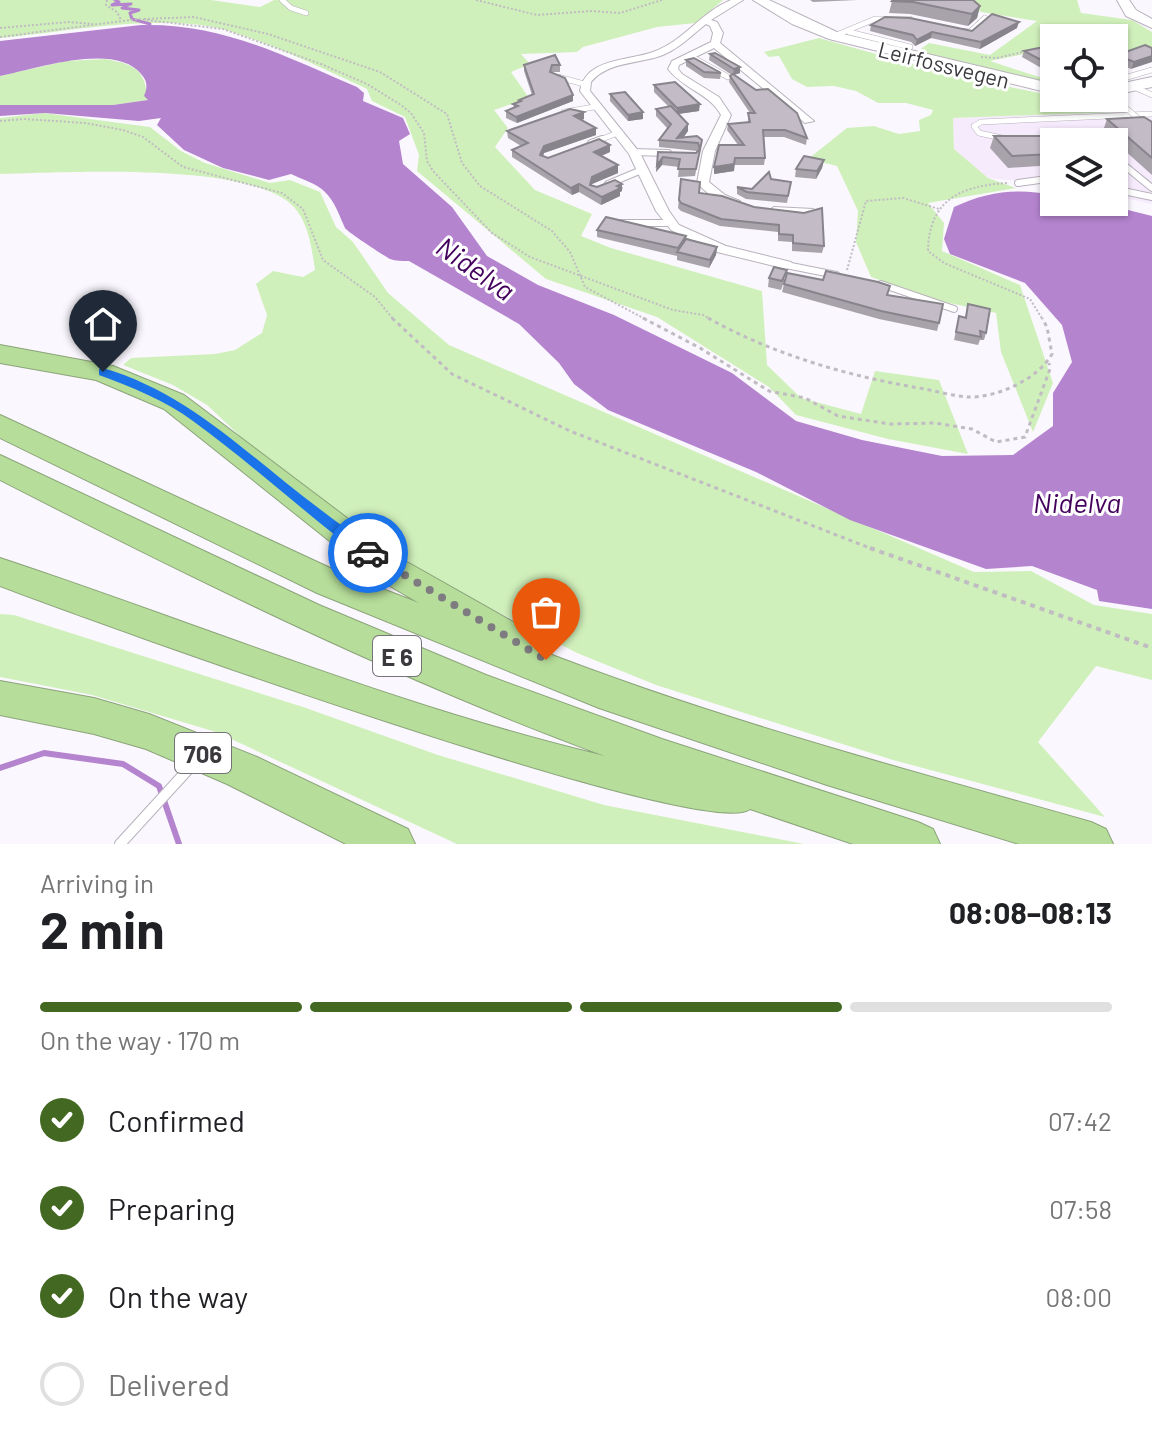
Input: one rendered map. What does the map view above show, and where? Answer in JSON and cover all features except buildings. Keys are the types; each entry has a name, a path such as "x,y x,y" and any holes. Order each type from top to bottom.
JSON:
{"highway":[{"name":"E 6","path":"0,354 103,372 174,402 388,568 599,691"},
{"name":"E 6","path":"0,425 329,583 599,691 827,766 1091,844"},
{"name":"E 6","path":"0,466 200,566 413,663 662,760 918,844"},
{"name":"E 6","path":"0,572 316,688 520,755 637,784 810,809"},
{"name":"706","path":"0,698 79,713 146,731 200,752 393,844"}],"street":[{"path":"739,0 725,4 674,47 600,69 584,84 594,107 620,132 644,169 669,223 718,249 786,265"},
{"name":"Leirfossvegen","path":"759,0 797,21 1040,85"},
{"path":"1123,0 1131,13 1152,24"},
{"path":"703,20 714,24 718,33 715,44 675,63 676,74 711,94 726,115 709,151 703,183 721,198 757,208 813,213"},
{"path":"715,44 809,121"}],"lane":[{"path":"282,0 291,8 306,13"},
{"name":"Leirfossvegen","path":"841,34 883,18 924,22"},
{"name":"Leirfossvegen","path":"955,29 970,32 985,18"},
{"path":"841,34 910,47"},
{"path":"690,56 728,77"},
{"path":"1152,70 1141,82 1152,95"},
{"path":"555,76 584,84"},
{"path":"555,115 594,107"},
{"path":"1128,107 1152,130"},
{"path":"1008,138 992,138 979,133 974,126 981,122 1152,114"},
{"path":"576,149 620,132"},
{"path":"633,152 678,154"},
{"path":"1128,168 1152,188"},
{"path":"595,189 644,169"},
{"path":"1018,183 1040,178"},
{"path":"1128,192 1152,197"},
{"path":"622,223 669,223"},
{"path":"786,265 846,277"},
{"path":"868,282 954,309"},
{"path":"120,844 177,785 200,752"}],"path":[{"path":"107,0 106,5 117,12 122,22"},
{"path":"476,0 537,15 585,11 620,13 662,0"},
{"path":"0,37 159,16 240,25 383,74 447,114 462,163 480,186 552,231 570,252 585,287 700,348 769,391 805,398 838,416 890,424 935,423 972,429 996,442 1008,442 1025,437 1050,369 1049,363"},
{"path":"0,28 69,22 101,25"},
{"path":"975,57 997,58 1040,47"},
{"path":"0,121 70,122 123,130 143,137 183,167 282,193 303,209 323,260 375,297 396,323 452,374 570,431 726,493 946,577 1152,648"},
{"path":"846,277 866,201 885,196 939,209"}],"shaded area":[{"path":"1117,112 1152,114 1152,204 1128,199 1128,128 1040,128 1040,183 988,178 954,149 953,118"}],"green space":[{"path":"0,0 211,0 260,7 274,0 723,0 696,23 657,27 583,47 577,52 521,54 530,64 511,72 529,98 494,110 508,128 495,147 535,190 592,214 581,236 611,248 762,291 767,365 801,398 861,414 875,371 939,380 968,454 888,439 796,415 769,387 657,317 546,279 417,171 419,155 405,117 372,101 367,89 262,42 201,25 114,25 0,38"},
{"path":"967,0 1077,0 1081,13 1132,20 1152,32 1152,47 1128,53 1128,24 1040,24 1040,51 990,61 1040,77 1040,82 915,53 929,43 990,55 1037,21 981,12"},
{"path":"819,38 1040,93 1040,112 1117,112 953,118 954,149 988,178 1016,188 928,203 944,223 942,251 1020,285 1053,383 1033,432 1001,352 996,313 940,301 871,277 856,242 858,211 837,166 808,159 847,128 874,126 899,134 920,131 919,120 931,115 933,110 906,103 878,103 856,91 834,86 807,87 792,79 779,56 769,57 764,52"},
{"path":"105,59 137,70 144,81 148,100 113,105 0,105 0,76 66,61"},
{"path":"44,113 150,127 181,151 205,163 270,183 290,180 320,192 336,227 353,242 388,293 449,345 974,572 1031,571 1094,605 1152,614 1152,680 1096,666 1038,742 1105,817 893,760 656,685 577,653 419,571 390,544 305,497 207,405 173,385 123,365 131,358 215,354 235,350 262,333 267,315 256,284 273,271 303,277 315,270 309,237 299,214 272,192 239,182 199,176 110,172 0,174 0,118"},
{"path":"0,614 14,615 303,707 438,755 604,805 804,844 457,844 216,732 92,695 0,677"}],"water":[{"name":"Nidelva","path":"141,25 199,29 278,53 357,87 364,93 363,101 403,118 410,134 399,141 403,164 452,207 487,256 538,285 614,315 732,373 796,421 862,440 942,456 1013,455 1053,426 1053,393 1072,362 1062,325 1025,283 950,254 944,239 954,207 991,194 1028,192 1040,193 1040,216 1128,216 1128,210 1152,216 1152,609 1099,601 1097,590 1032,566 986,569 850,520 756,472 608,410 574,384 559,363 519,324 409,261 390,259 347,230 331,199 317,186 291,174 269,180 223,168 184,150 157,125 161,118 139,121 45,113 0,116 0,105 113,105 148,100 144,96 146,84 142,75 130,65 114,60 75,60 0,76 0,41"}],"waterway":[{"path":"115,0 119,2 112,5 131,4 122,8 139,10 130,13 132,19 150,24"},
{"path":"0,768 44,753 123,764 159,786 179,844"}],"way so far":[{"path":"368,553 388,568 546,660"}],"route":[{"path":"103,372 174,402 196,417 368,553"}]}
